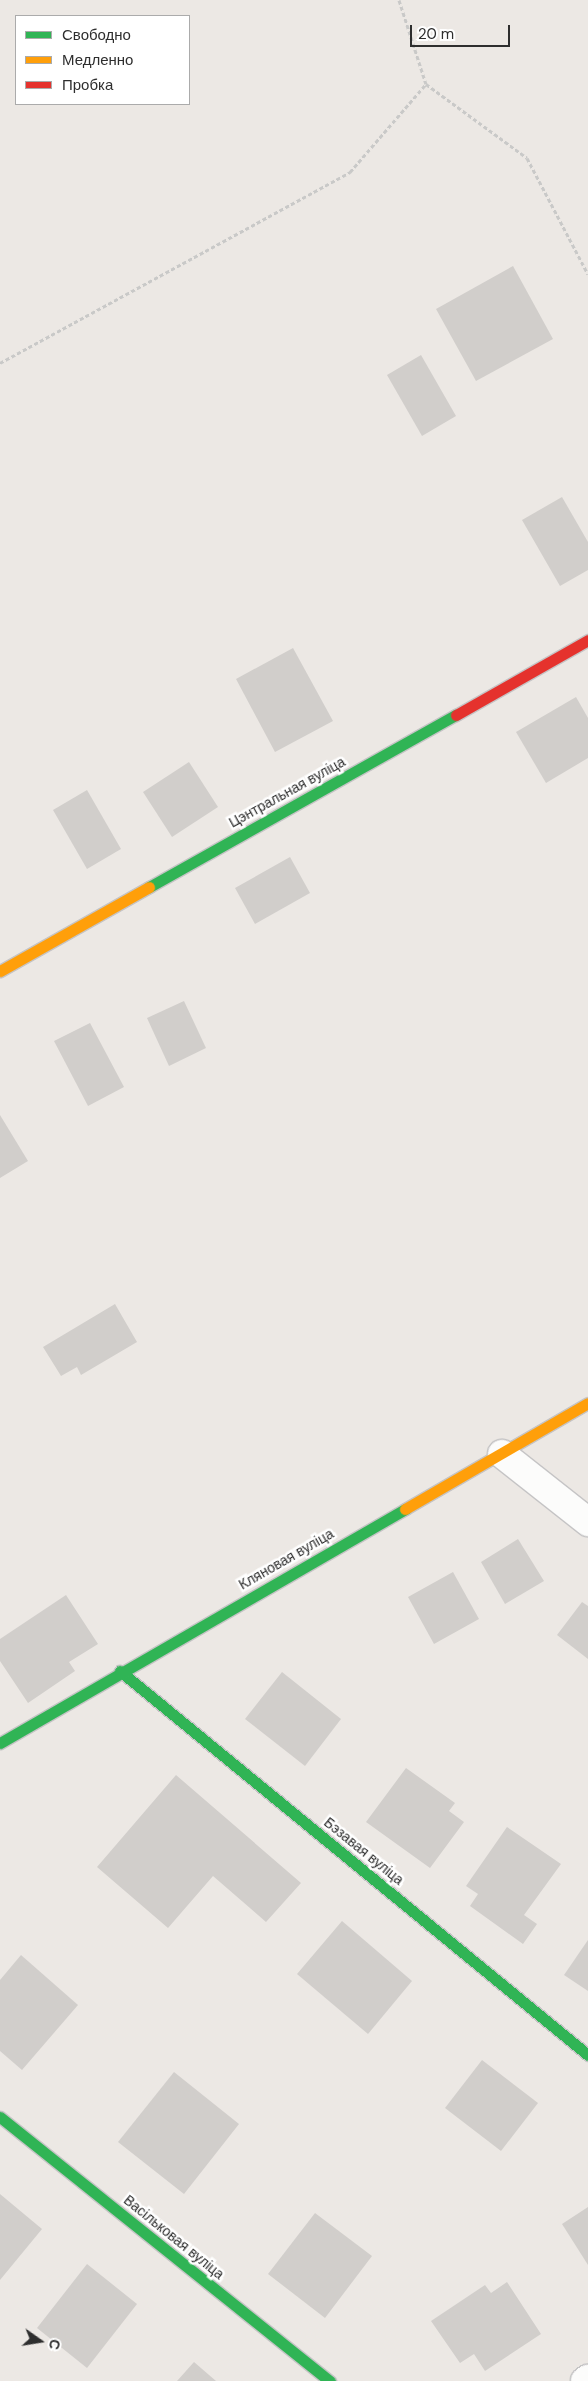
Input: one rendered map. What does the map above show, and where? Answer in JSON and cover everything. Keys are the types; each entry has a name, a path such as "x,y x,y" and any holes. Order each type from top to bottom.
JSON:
{"street":[{"name":"Цэнтральная вуліца","path":"0,971 588,640"},
{"name":"Кляновая вуліца","path":"0,1743 120,1671 502,1454 588,1403"},
{"path":"502,1454 588,1522"},
{"name":"Бэзавая вуліца","path":"120,1671 588,2055"},
{"name":"Васільковая вуліца","path":"0,2117 330,2381"},
{"path":"584,2381 588,2379"}],"path":[{"path":"399,0 426,84 527,158 588,274"},
{"path":"0,363 350,172 426,84"}],"building":[{"path":"513,266 553,339 476,381 436,309"},
{"path":"421,355 456,416 422,436 387,375"},
{"path":"562,497 588,542 588,570 560,586 522,520"},
{"path":"293,648 333,721 275,752 236,679"},
{"path":"576,697 588,718 588,758 546,783 516,732"},
{"path":"189,762 218,807 172,837 143,792"},
{"path":"87,790 121,849 87,869 53,810"},
{"path":"290,857 310,893 255,924 235,888"},
{"path":"184,1001 206,1048 169,1066 147,1018"},
{"path":"90,1023 124,1087 88,1106 54,1041"},
{"path":"0,1115 28,1161 0,1178"},
{"path":"115,1304 137,1342 81,1375 77,1367 61,1376 43,1347"},
{"path":"518,1539 544,1581 505,1604 481,1562"},
{"path":"453,1572 479,1619 434,1644 408,1597"},
{"path":"66,1595 98,1644 69,1662 75,1671 28,1703 0,1661 0,1639"},
{"path":"582,1602 588,1606 588,1659 557,1635"},
{"path":"282,1672 341,1719 305,1766 245,1719"},
{"path":"406,1768 455,1803 449,1811 464,1822 430,1868 366,1822"},
{"path":"176,1775 301,1883 266,1922 213,1876 168,1928 97,1867"},
{"path":"507,1827 561,1864 524,1915 537,1924 523,1944 470,1906 478,1894 466,1886"},
{"path":"342,1921 412,1981 368,2034 297,1974"},
{"path":"588,1940 588,1991 564,1975"},
{"path":"21,1955 78,2005 22,2070 0,2051 0,1980"},
{"path":"482,2060 538,2103 501,2151 445,2108"},
{"path":"174,2072 239,2124 184,2194 118,2142"},
{"path":"0,2194 42,2229 0,2280"},
{"path":"588,2207 588,2265 562,2224"},
{"path":"315,2213 372,2256 325,2318 268,2274"},
{"path":"87,2264 137,2304 87,2368 37,2328"},
{"path":"507,2282 541,2334 485,2371 474,2354 460,2363 431,2321 485,2285 491,2293"},
{"path":"194,2362 216,2381 177,2381"}],"traffic: fast":[{"path":"149,887 456,715"},
{"path":"0,1743 405,1509"},
{"path":"120,1671 588,2055"},
{"path":"0,2117 330,2381"}],"traffic: slow":[{"path":"0,971 149,887"},
{"path":"405,1509 588,1403"}],"traffic: jam":[{"path":"456,715 588,640"}]}
